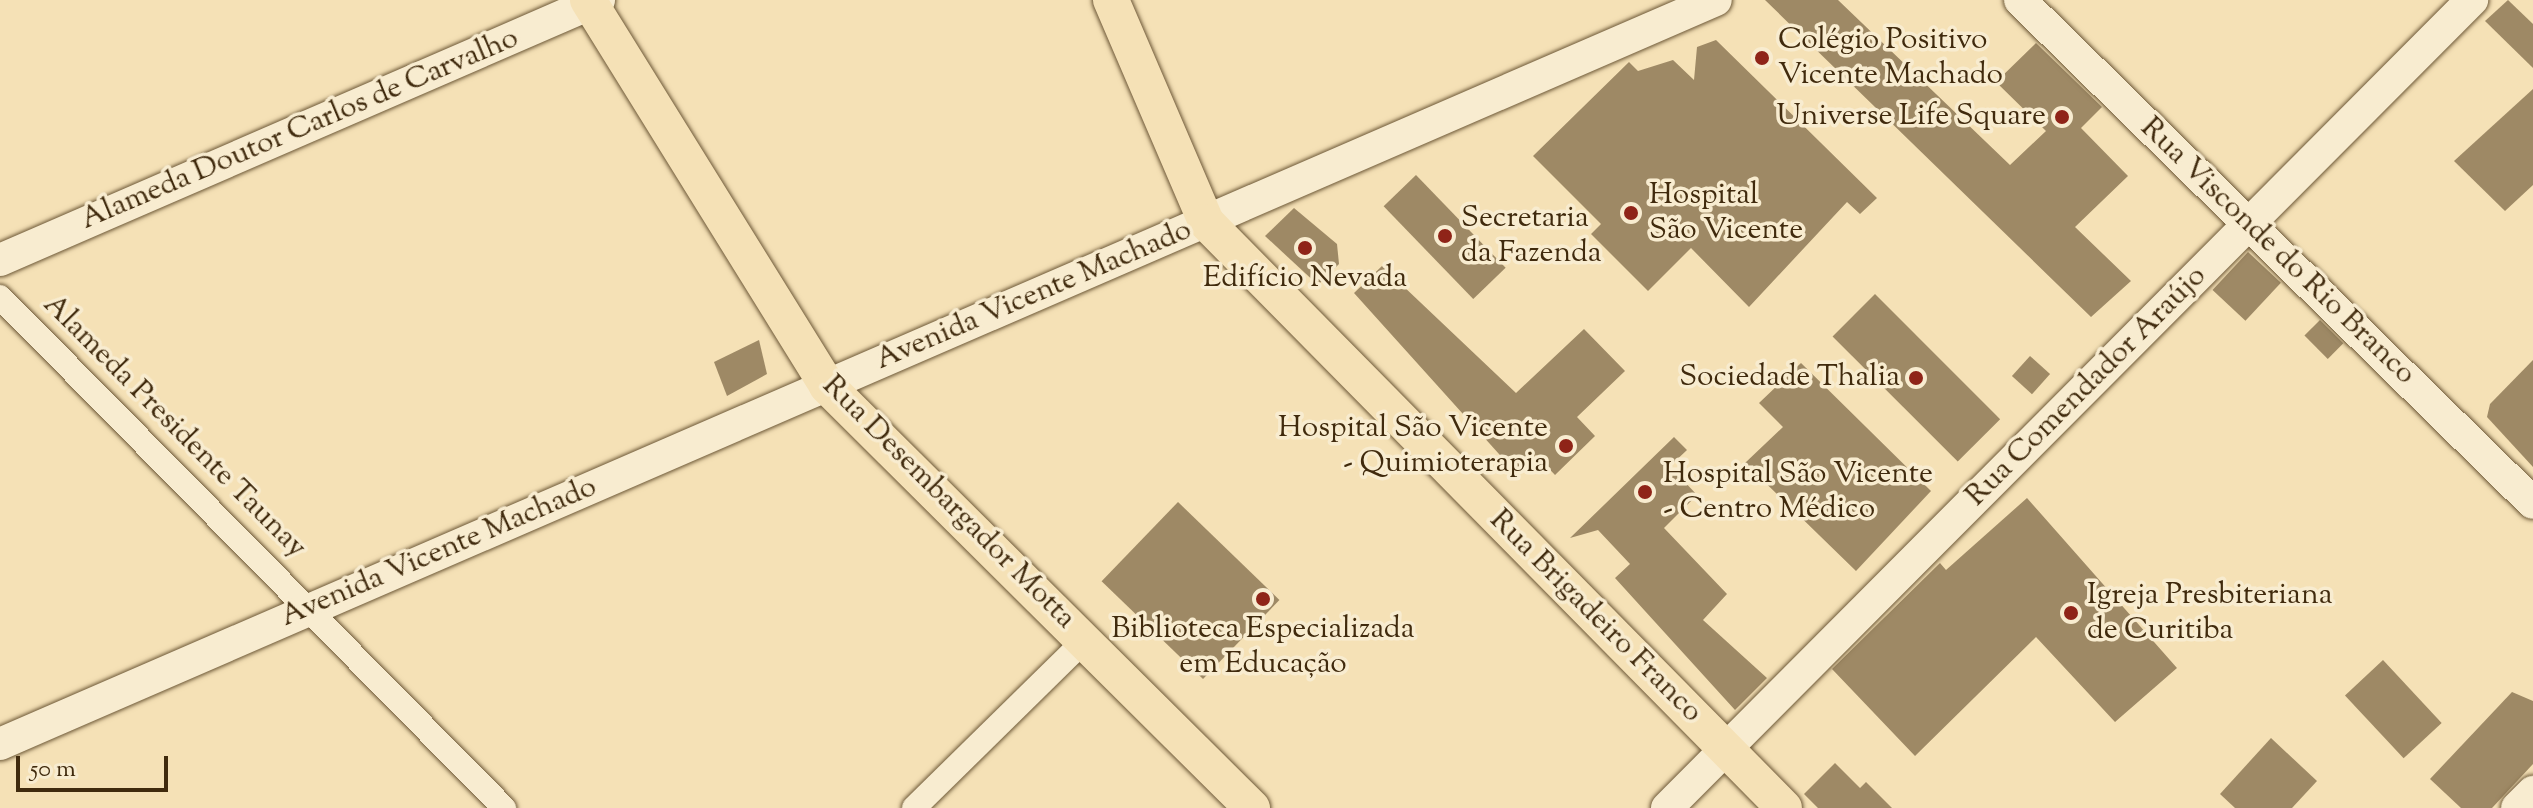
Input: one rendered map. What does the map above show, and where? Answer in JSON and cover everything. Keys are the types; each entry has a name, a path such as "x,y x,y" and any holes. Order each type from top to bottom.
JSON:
{"main road":[{"name":"Rua Brigadeiro Franco","path":"1111,0 1206,222 1784,808"},
{"name":"Rua Desembargador Motta","path":"593,1 827,386 1252,808"}],"street":[{"name":"Avenida Vicente Machado","path":"0,744 1716,0"},
{"name":"Rua Visconde do Rio Branco","path":"2020,0 2533,503"},
{"name":"Rua Comendador Araújo","path":"1667,808 2472,0"},
{"name":"Alameda Doutor Carlos de Carvalho","path":"0,260 593,1"},
{"name":"Alameda Presidente Taunay","path":"0,297 504,808"},
{"path":"914,808 1084,641"},
{"path":"2517,808 2533,792"}],"building":[{"path":"1765,0 1838,0 2010,165 2046,131 1996,82 2036,43 2102,107 2081,128 2128,176 2075,227 2131,281 2091,317"},
{"path":"2508,0 2533,24 2533,68 2485,21"},
{"name":"Hospital São Vicente","path":"1716,40 1877,198 1860,214 1847,202 1749,307 1691,248 1648,291 1591,234 1601,224 1533,156 1629,62 1638,71 1673,60 1694,80 1697,47"},
{"path":"2533,89 2533,185 2505,211 2454,161"},
{"name":"Secretaria da Fazenda","path":"1416,175 1506,268 1473,299 1384,206"},
{"name":"Edifício Nevada","path":"1294,208 1337,244 1339,264 1318,285 1265,236"},
{"path":"2248,252 2281,283 2245,321 2213,290"},
{"path":"1382,266 1516,393 1584,329 1625,371 1577,417 1595,436 1555,475 1536,455 1517,474 1354,293"},
{"name":"Sociedade Thalia","path":"1875,294 2000,419 1958,462 1833,336"},
{"path":"2320,320 2343,343 2328,359 2304,336"},
{"path":"759,340 767,374 727,396 714,362"},
{"path":"2030,356 2050,374 2032,394 2012,376"},
{"path":"2533,360 2533,467 2487,417 2490,404"},
{"path":"1801,363 1931,491 1856,571 1745,463 1783,427 1759,403"},
{"path":"1674,437 1687,450 1670,466 1697,495 1664,528 1727,594 1703,620 1767,678 1735,710 1615,578 1630,564 1598,530 1570,538"},
{"path":"2027,498 2177,668 2115,722 2036,637 1915,756 1832,669 1940,563 1946,570"},
{"path":"1178,502 1279,600 1203,679 1102,581"},
{"path":"2383,660 2442,723 2404,758 2345,695"},
{"path":"2512,692 2533,701 2533,764 2492,808 2461,808 2430,779"},
{"path":"2271,738 2317,781 2292,808 2235,808 2220,794"},
{"path":"1835,763 1860,788 1866,782 1892,808 1818,808 1804,794"}],"place":[{"name":"Colégio Positivo Vicente Machado","path":"1762,58"},
{"name":"Universe Life Square","path":"2062,117"},
{"name":"Hospital São Vicente","path":"1631,213"},
{"name":"Secretaria da Fazenda","path":"1445,236"},
{"name":"Edifício Nevada","path":"1305,248"},
{"name":"Sociedade Thalia","path":"1916,378"},
{"name":"Hospital São Vicente - Quimioterapia","path":"1566,446"},
{"name":"Hospital São Vicente - Centro Médico","path":"1645,492"},
{"name":"Biblioteca Especializada em Educação","path":"1263,599"},
{"name":"Igreja Presbiteriana de Curitiba","path":"2071,613"}]}
